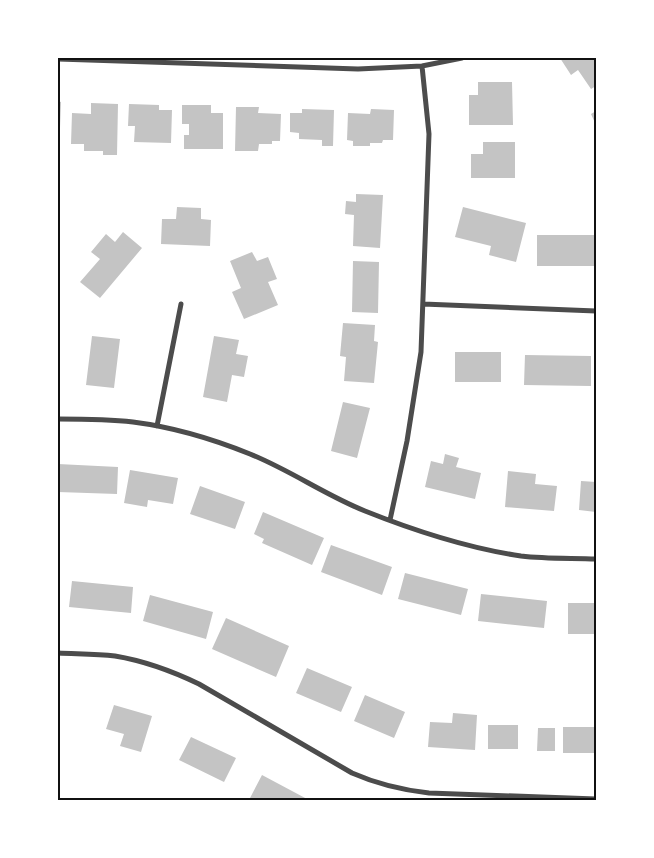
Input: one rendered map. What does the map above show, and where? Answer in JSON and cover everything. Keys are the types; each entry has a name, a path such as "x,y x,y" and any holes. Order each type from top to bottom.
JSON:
{"street":[{"path":"58,59 358,69 422,66 462,58"},
{"path":"390,520 407,441 421,352 429,134 422,66"},
{"path":"157,426 180,304"},
{"path":"423,304 596,311"},
{"path":"58,418 108,420 157,426 209,440 250,454 333,496 390,520 437,537 478,548 542,558 596,559"},
{"path":"58,653 114,656 139,661 176,673 199,684 352,773 385,786 430,793 596,799"}],"building":[{"path":"560,58 596,58 596,86 591,89 578,70 571,75"},
{"path":"478,82 512,82 513,125 469,125 469,95 478,95"},
{"path":"58,101 61,102 59,154 58,154"},
{"path":"91,103 118,104 117,155 103,155 103,151 84,151 84,144 71,144 72,113 91,114"},
{"path":"129,104 159,105 159,110 172,110 171,143 134,142 135,126 128,126"},
{"path":"182,105 211,105 211,113 223,113 223,149 184,149 184,135 189,135 189,124 182,124"},
{"path":"236,107 259,107 258,113 281,114 280,141 272,141 272,144 259,144 258,151 235,151"},
{"path":"302,109 334,110 333,146 322,146 322,140 299,139 299,133 290,132 290,113 302,113"},
{"path":"371,109 394,110 393,140 383,140 382,143 370,143 370,146 353,146 353,141 347,140 348,113 370,114"},
{"path":"596,111 596,125 591,114"},
{"path":"483,142 515,142 515,178 471,178 471,154 483,154"},
{"path":"356,194 383,195 380,248 353,246 354,215 345,214 346,201 356,202"},
{"path":"177,207 201,208 201,219 211,220 210,246 161,244 162,219 176,219"},
{"path":"463,207 526,223 516,262 489,255 491,246 455,237"},
{"path":"123,232 142,248 100,298 80,282 100,259 91,252 106,234 115,242"},
{"path":"537,235 596,235 596,266 537,266"},
{"path":"252,252 257,261 268,257 277,279 268,282 278,305 244,319 232,292 241,288 230,261"},
{"path":"353,261 379,262 378,313 352,312"},
{"path":"343,323 375,325 374,341 378,342 374,383 344,381 346,357 340,356"},
{"path":"92,336 120,339 114,388 86,385"},
{"path":"214,336 239,340 236,354 248,356 244,377 232,375 227,402 203,397"},
{"path":"455,352 501,352 501,382 455,382"},
{"path":"525,355 591,356 591,386 524,385"},
{"path":"343,402 370,408 357,458 331,451"},
{"path":"445,454 459,458 456,467 481,473 475,499 425,487 431,461 443,464"},
{"path":"58,464 118,467 117,494 58,492"},
{"path":"130,470 178,478 173,504 148,500 147,507 124,503"},
{"path":"508,471 536,474 535,484 557,486 554,511 505,507"},
{"path":"581,481 596,482 596,512 579,510"},
{"path":"200,486 245,502 235,529 190,514"},
{"path":"263,512 324,538 312,565 262,543 264,539 254,534"},
{"path":"331,545 392,567 382,595 321,572"},
{"path":"405,573 468,589 461,615 398,599"},
{"path":"72,581 133,587 131,613 69,607"},
{"path":"481,594 547,601 544,628 478,621"},
{"path":"150,595 213,612 206,639 143,621"},
{"path":"568,603 596,603 596,634 568,634"},
{"path":"226,618 289,646 276,677 212,649"},
{"path":"307,668 352,687 341,712 296,693"},
{"path":"365,695 405,712 394,738 354,721"},
{"path":"114,705 152,716 141,752 120,746 124,734 106,729"},
{"path":"453,713 477,715 475,750 428,747 430,722 452,723"},
{"path":"488,725 518,725 518,749 488,749"},
{"path":"563,727 596,727 596,753 563,753"},
{"path":"538,728 555,728 555,751 537,751"},
{"path":"191,737 236,758 224,782 179,760"},
{"path":"262,775 307,799 255,800 250,798"}]}
